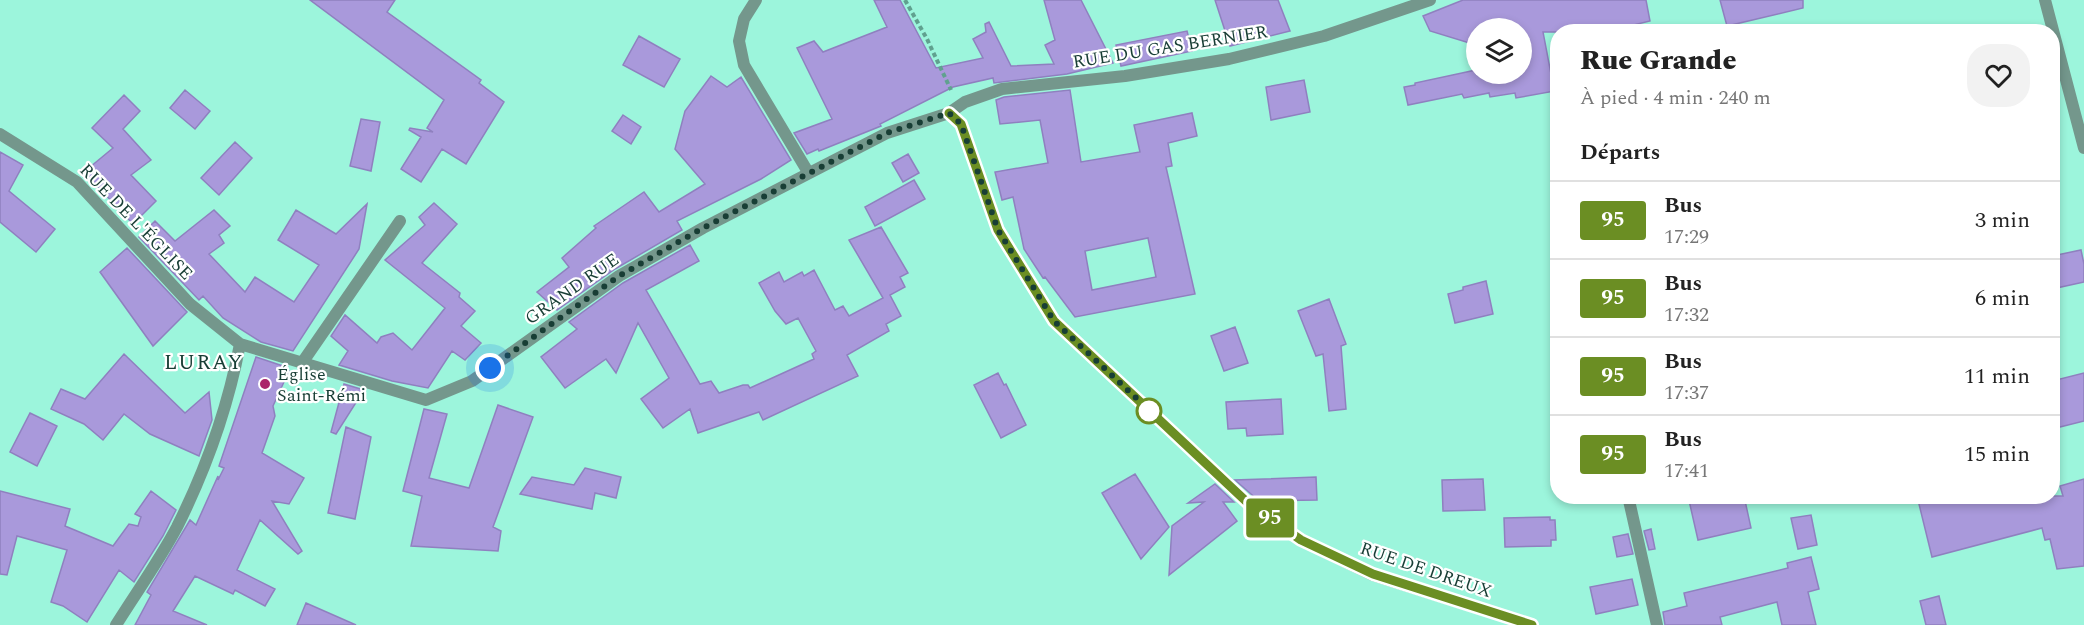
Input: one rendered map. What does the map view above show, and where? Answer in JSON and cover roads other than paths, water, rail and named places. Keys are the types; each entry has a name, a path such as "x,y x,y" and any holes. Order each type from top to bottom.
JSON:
{"street":[{"path":"756,0 744,19 739,40 744,65 808,172"},
{"name":"RUE DU GAS BERNIER","path":"949,113 965,102 1002,89 1125,76 1229,59 1324,36 1430,0"},
{"path":"2045,0 2051,24"},
{"path":"2060,57 2084,148"},
{"name":"GRAND RUE","path":"240,344 426,400 472,381 619,276 703,228 887,133 949,113"},
{"name":"RUE DE DREUX","path":"949,113 961,124 998,230 1054,321 1249,504 1301,540 1373,574 1532,625"},
{"name":"RUE DE L'ÉGLISE","path":"0,134 77,182 190,304 240,344"},
{"path":"302,363 400,221"},
{"path":"116,625 176,528 207,462 233,379 240,344"},
{"path":"1630,504 1657,625"}],"place":[{"name":"Église Saint-Rémi","path":"265,384"}],"district":[{"name":"LURAY","path":"204,363"}]}
